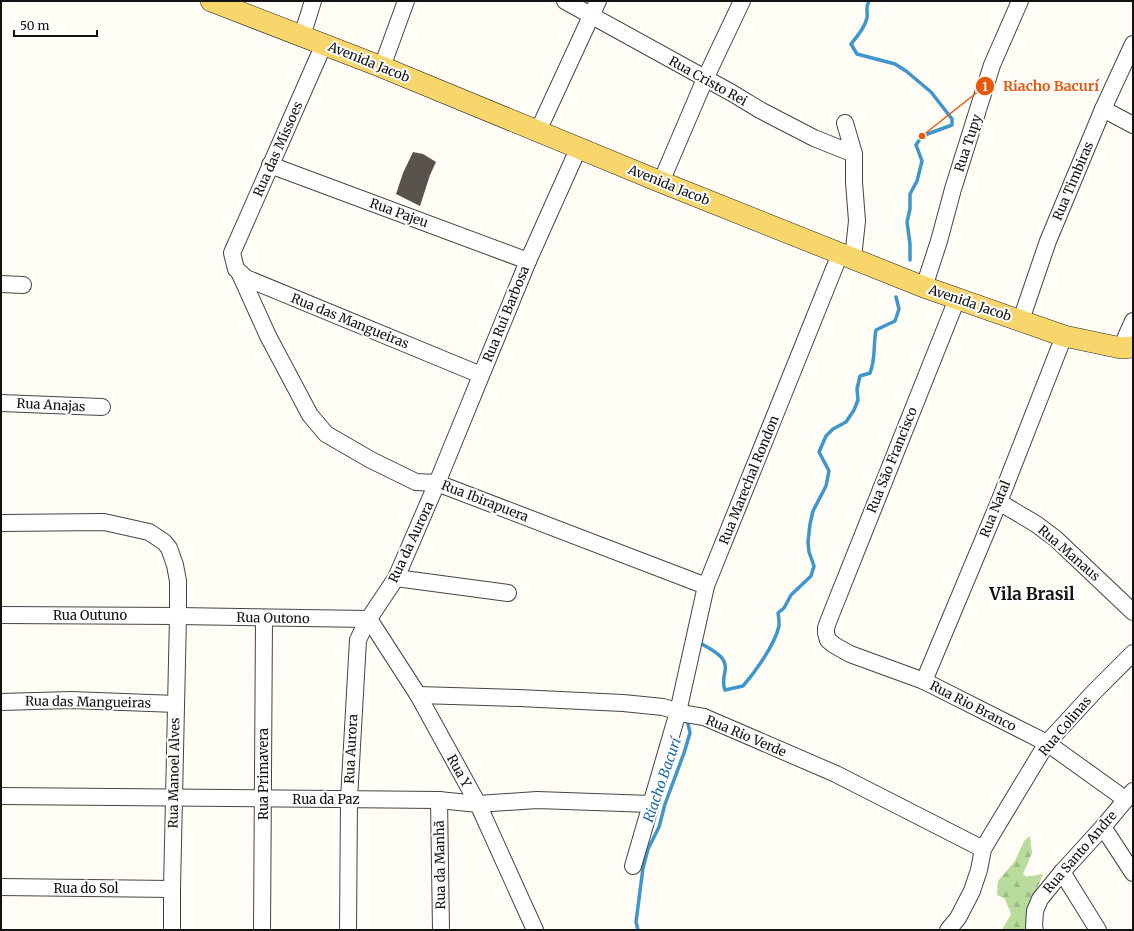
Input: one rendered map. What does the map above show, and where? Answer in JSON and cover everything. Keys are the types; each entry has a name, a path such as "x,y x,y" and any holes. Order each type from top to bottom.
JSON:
{"main road":[{"name":"Avenida Jacob","path":"218,2 382,66 661,182 924,287 1064,336 1127,347"}],"street":[{"path":"302,36 313,1"},
{"path":"382,66 406,1"},
{"name":"Rua Cristo Rei","path":"565,1 785,123 814,138 854,154"},
{"path":"538,131 598,1"},
{"path":"661,182 705,79 742,1"},
{"name":"Rua Tupy","path":"924,287 992,66 1020,1"},
{"name":"Rua das Missoes","path":"240,274 236,270 232,253 324,44"},
{"name":"Rua Timbiras","path":"1020,320 1048,241 1103,108 1133,44"},
{"path":"1103,108 1133,125"},
{"name":"Rua Marechal Rondon","path":"633,866 678,712 706,586 846,256 857,221 854,182 854,154 845,123"},
{"name":"Rua Rui Barbosa","path":"437,483 528,261 579,147"},
{"name":"Rua Pajeu","path":"270,165 528,261"},
{"name":"Rua das Mangueiras","path":"240,274 246,278 481,375"},
{"name":"Rua Ibirapuera","path":"240,274 268,336 303,402 310,415 326,434 371,460 416,482 437,483 706,586"},
{"path":"1,284 23,285"},
{"name":"Rua São Francisco","path":"828,622 957,299"},
{"path":"1127,347 1133,321"},
{"name":"Rua Natal","path":"924,681 999,502 1064,336"},
{"name":"Rua Anajas","path":"1,403 102,407"},
{"name":"Rua da Aurora","path":"369,619 396,578 437,483"},
{"name":"Rua Manaus","path":"999,502 1036,524 1056,539 1133,612"},
{"name":"Rua Manoel Alves","path":"1,523 104,522 149,532 164,542 169,548 175,565 178,581 172,930"},
{"path":"396,578 508,593"},
{"name":"Rua Outuno","path":"1,615 178,616"},
{"name":"Rua Outono","path":"178,616 369,619"},
{"name":"Rua Primavera","path":"262,930 264,618"},
{"name":"Rua Y","path":"369,619 418,695 478,804 535,930"},
{"name":"Rua Aurora","path":"348,930 349,799 357,646 360,634 369,619"},
{"name":"Rua Rio Branco","path":"828,622 826,633 828,640 834,645 850,654 924,681 1047,743 1129,795"},
{"name":"Rua Colinas","path":"983,849 1047,743 1094,692 1133,653"},
{"name":"Rua Rio Verde","path":"418,695 623,703 663,707 678,712 704,717 836,774 983,849"},
{"name":"Rua das Mangueiras","path":"1,702 72,700 176,704"},
{"name":"Rua Santo Andre","path":"1035,930 1035,911 1040,899 1129,795"},
{"name":"Rua da Paz","path":"1,796 439,800 478,804 537,800 651,804"},
{"name":"Rua da Manhã","path":"439,800 441,930"},
{"path":"1103,827 1133,873"},
{"path":"948,930 958,918 972,890 979,870 983,849"},
{"path":"1062,872 1098,930"},
{"name":"Rua do Sol","path":"1,887 172,889"}],"green space":[{"path":"1030,836 1032,853 1023,874 1026,877 1043,874 1029,909 1031,930 1002,930 1011,914 1005,899 997,895 998,881 1015,861 1024,841"}],"building":[{"path":"413,152 423,154 436,162 420,206 396,194 403,173"}],"waterway":[{"name":"Riacho Bacurí","path":"869,1 867,6 866,21 851,44 857,54 895,64 906,71 931,92 952,119 952,125 922,136 916,145 922,161 917,181 910,194 910,209 907,222 910,244 910,260"},
{"name":"Riacho Bacurí","path":"697,646 702,644 722,658 725,666 723,683 725,690 743,686 754,673 774,641 779,626 778,613 784,608 791,595 811,576 814,566 809,552 808,542 810,524 813,511 826,486 829,471 819,452 826,436 833,429 846,422 854,410 858,400 857,389 860,376 870,373 872,367 876,330 895,321 899,309 896,297"},
{"name":"Riacho Bacurí","path":"638,930 636,922 643,868 648,849 659,827 665,804 690,733 687,719"}],"place":[{"name":"Riacho Bacurí","path":"922,136"}],"district":[{"name":"Vila Brasil","path":"1032,594"}]}
